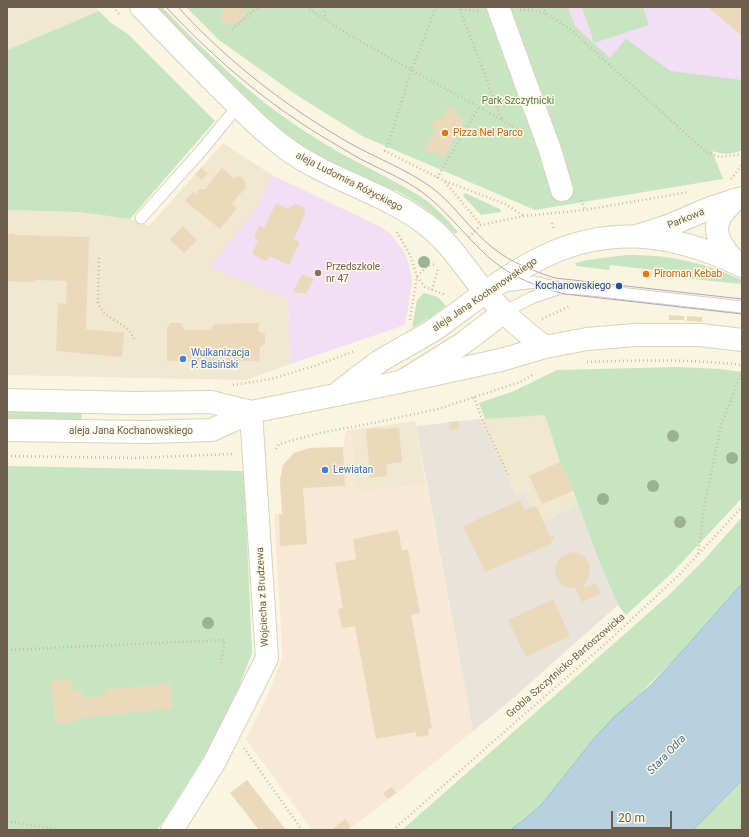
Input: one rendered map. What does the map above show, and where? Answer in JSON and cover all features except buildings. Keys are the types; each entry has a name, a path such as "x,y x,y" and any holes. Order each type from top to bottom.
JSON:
{"street":[{"name":"aleja Ludomira Różyckiego","path":"140,7 238,106 272,138 305,161 401,207 440,236 486,292 521,330 545,347"},
{"path":"498,7 550,150 562,190"},
{"name":"Parkowa","path":"636,236 668,226 710,208 735,193"},
{"name":"Parkowa","path":"735,193 720,216 717,226 717,236 722,248 738,264"},
{"name":"aleja Jana Kochanowskiego","path":"334,396 380,362 423,337 486,292 532,262 560,249 593,238 636,236 662,239 689,245 719,255 738,264"},
{"path":"402,381 462,344 504,312"},
{"name":"aleja Jana Kochanowskiego","path":"7,430 147,432 212,430 251,412 334,396 495,361 545,347 587,339 635,335 700,335 742,340"},
{"name":"aleja Jana Kochanowskiego","path":"7,400 132,403 211,402 251,412"},
{"name":"Wojciecha z Brudzewa","path":"172,830 202,784 230,733 267,658 251,412"}],"lane":[{"path":"141,218 201,151 238,106"},
{"path":"486,292 510,284 534,282 560,288 742,307"},
{"path":"504,312 531,298 560,288"}],"path":[{"path":"232,29 259,7"},
{"path":"306,7 354,38 502,120 459,7"},
{"path":"324,7 325,19"},
{"path":"436,7 412,69 385,150 437,178 506,204 524,216"},
{"path":"542,7 547,14 570,29 706,152 720,157 742,154"},
{"path":"437,178 479,107"},
{"path":"735,193 732,176 742,165"},
{"path":"445,181 482,226"},
{"path":"466,240 482,226 524,216 550,216 690,192"},
{"path":"397,231 410,255 417,276 425,287 450,296"},
{"path":"99,258 99,306 103,313 127,329 133,335 134,339"},
{"path":"410,321 417,276 428,266 439,263 432,290"},
{"path":"536,322 569,306"},
{"path":"228,386 271,379 359,350"},
{"path":"580,363 699,361 742,365"},
{"path":"698,554 704,508 721,426 742,371"},
{"path":"7,456 134,458 237,454 244,460 269,459 280,444 320,433 438,409 520,382 537,373"},
{"path":"474,397 482,419 509,476"},
{"name":"Grobla Szczytnicko-Bartoszowicka","path":"394,830 604,645 680,574 742,507"},
{"path":"7,650 224,640 224,649 220,663"},
{"path":"230,733 242,744 302,830"},
{"path":"7,821 60,830"},
{"path":"738,830 742,825"}],"shaded area":[{"path":"7,7 95,7 99,11 7,50"},
{"path":"568,7 742,7 742,150 726,154 711,151 575,26"},
{"path":"223,143 272,175 257,207 211,267 288,299 290,364 246,380 7,375 7,210 79,212 130,219 149,226"},
{"name":"Przedszkole nr 47","path":"272,175 381,227 390,233 405,253 412,279 405,325 290,364 288,299 210,267 257,207"},
{"path":"545,415 560,462 578,505 543,521 531,507 516,497 480,419"},
{"path":"480,419 516,496 525,493 531,507 537,507 543,521 578,505 597,556 618,605 511,700 473,731 416,426"},
{"path":"415,421 426,484 356,492 351,430"},
{"path":"351,430 356,492 426,484 473,731 393,796 348,830 312,830 246,739 267,697 282,659 274,514 282,514 280,480 283,465 294,453 309,448 343,447 346,431"}],"green space":[{"path":"155,7 162,7 215,60 273,109 327,145 405,187 424,199 458,232 455,234 419,204 395,190 393,192 306,149 270,121 246,99"},
{"name":"Park Szczytnicki","path":"186,7 568,7 575,26 610,58 626,39 671,71 742,80 742,150 727,154 712,151 723,179 535,210 362,136 295,94 219,40"},
{"path":"582,7 643,7 649,25 594,43"},
{"path":"99,11 111,23 128,34 215,121 130,219 79,212 7,210 7,50"},
{"path":"465,193 500,209 501,212 481,215 463,196"},
{"path":"626,255 656,256 686,260 714,268 742,280 742,284 653,275 653,270 610,265 609,270 576,266 575,263"},
{"path":"424,293 438,297 446,306 412,328 417,300"},
{"path":"677,367 720,369 742,372 742,498 671,574 626,615 618,605 597,556 573,491 560,462 545,415 485,419 479,403 514,391 557,370"},
{"path":"7,411 81,413 82,421 7,420"},
{"path":"7,466 244,471 252,653 239,687 207,751 157,830 7,830"},
{"path":"742,517 742,584 677,657 592,741 543,803 510,830 402,830 669,595 703,561"},
{"path":"742,780 742,830 693,830"}],"water":[{"name":"Stara Odra","path":"742,584 742,780 693,830 510,830 543,803 592,741 613,718 651,685"}],"tram line":[{"path":"166,7 197,39 247,84 283,111 319,135 359,158 414,186 438,206 492,260 521,279 565,294 742,314"},
{"path":"178,7 217,47 260,83 329,131 412,175 431,187 447,201 485,241 500,253 515,262 555,278 742,299"}],"place":[{"name":"Pizza Nel Parco","path":"445,133"},
{"name":"Przedszkole nr 47","path":"318,273"},
{"name":"Piroman Kebab","path":"646,274"},
{"name":"Kochanowskiego","path":"619,286"},
{"name":"Wulkanizacja P. Basiński","path":"183,359"},
{"name":"Lewiatan","path":"325,470"}]}
